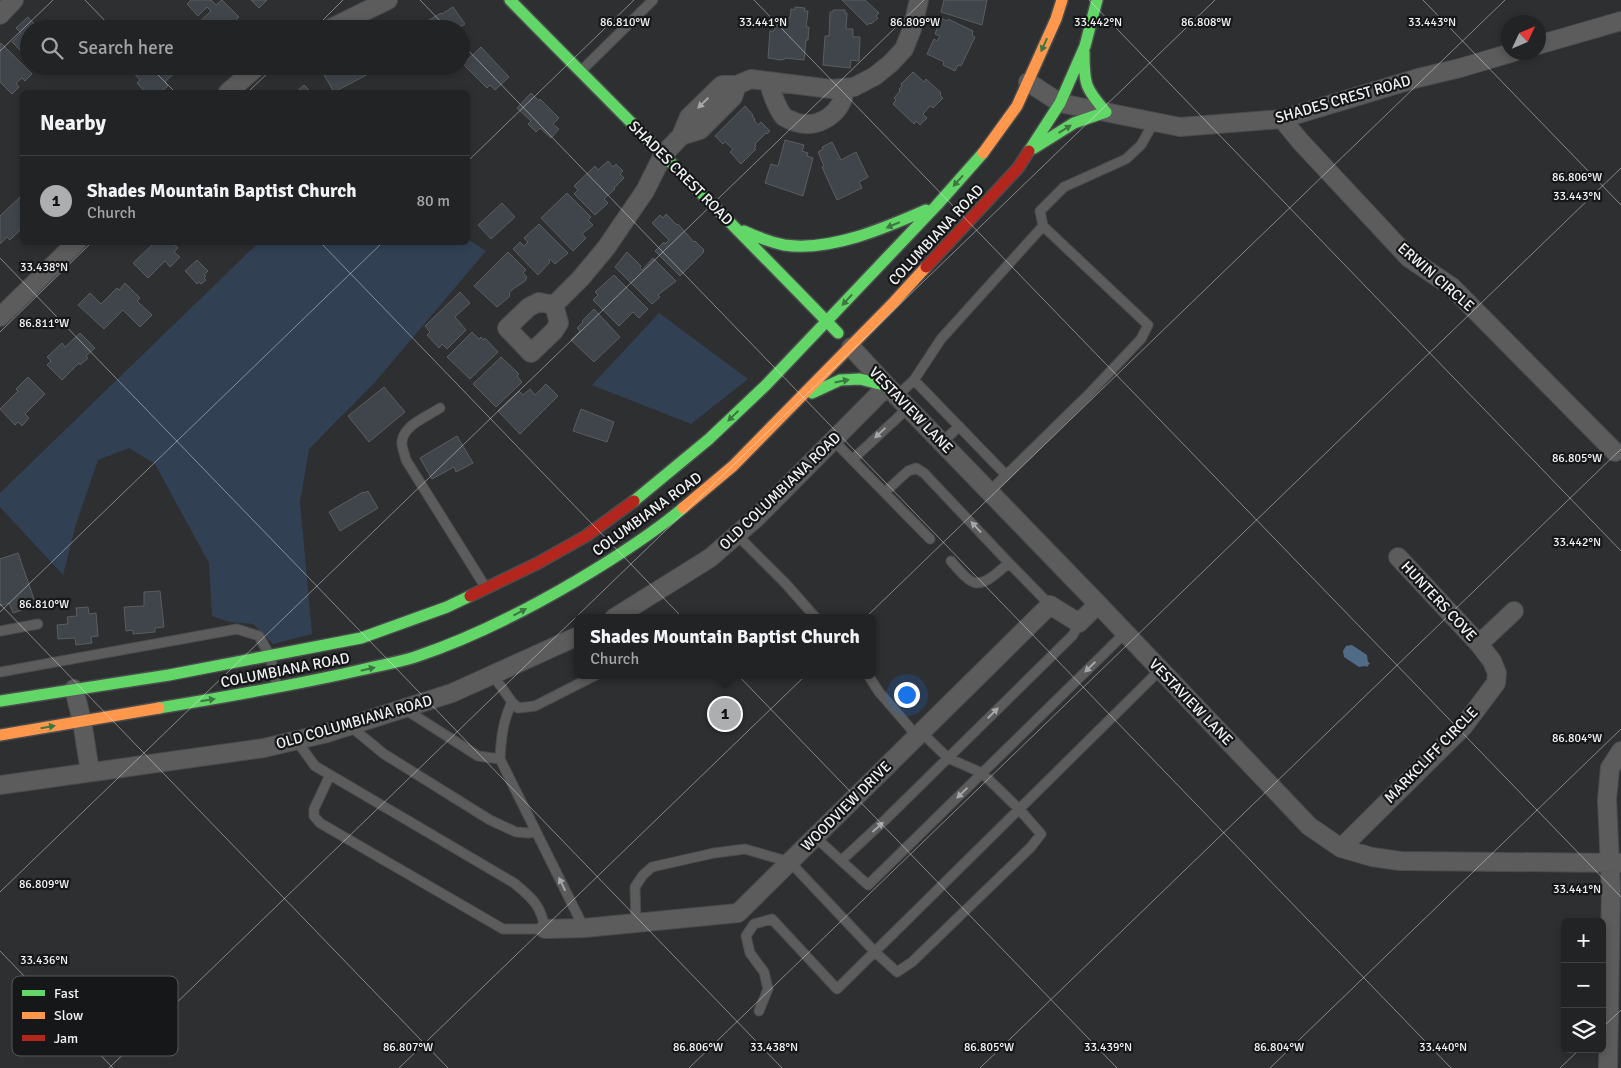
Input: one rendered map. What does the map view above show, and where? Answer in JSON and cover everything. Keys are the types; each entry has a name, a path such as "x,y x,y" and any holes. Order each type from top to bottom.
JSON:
{"main road":[{"name":"SHADES CREST ROAD","path":"510,0 737,228 851,347"},
{"name":"COLUMBIANA ROAD","path":"0,701 169,675 361,638 489,593 586,536 712,443 937,205 987,149 1017,106 1056,20 1062,0"},
{"name":"COLUMBIANA ROAD","path":"0,735 222,698 362,670 414,657 462,639 500,617 555,593 645,538 684,508 730,463 801,399 1018,168 1060,103 1085,46 1097,0"},
{"path":"1028,152 1074,123 1106,112 1092,96 1084,79 1085,46"},
{"path":"737,228 766,241 782,245 843,242 870,234 937,205"},
{"path":"801,399 840,380 860,379 897,396"}],"street":[{"path":"0,15 14,0"},
{"path":"347,20 388,0"},
{"path":"554,305 581,278 606,248 646,191 663,155 681,136 689,117 722,85 737,85 751,79 831,89 854,87 874,76 904,49 912,28 919,0"},
{"path":"1546,43 1621,21"},
{"name":"SHADES CREST ROAD","path":"1028,82 1060,103 1180,127 1282,119 1418,78 1501,56"},
{"path":"230,90 248,75"},
{"path":"768,81 778,107 786,118 801,124 816,123 830,118 838,109 845,96 846,88"},
{"name":"ERWIN CIRCLE","path":"1282,119 1300,141 1409,258 1452,287 1615,452"},
{"path":"0,317 73,245"},
{"name":"VESTAVIEW LANE","path":"851,347 1308,826 1341,848 1372,857 1400,861 1615,863"},
{"name":"OLD COLUMBIANA ROAD","path":"622,614 710,558 756,518 833,440 897,396"},
{"name":"HUNTERS COVE","path":"1398,557 1479,644"},
{"path":"1050,605 1076,629 1098,604"},
{"name":"WOODVIEW DRIVE","path":"544,929 584,928 738,913 1050,605"},
{"path":"1479,644 1514,611"},
{"name":"OLD COLUMBIANA ROAD","path":"0,785 264,748 296,740 349,726 452,693 574,638"},
{"name":"MARKCLIFF CIRCLE","path":"1341,848 1463,727 1496,682 1497,673 1492,660 1479,644"},
{"path":"74,689 82,721 90,772"},
{"path":"1608,1068 1611,891 1615,863 1607,799 1610,768 1621,751"}],"lane":[{"path":"580,72 653,0"},
{"path":"989,492 1115,367 1141,339 1148,325 1043,226 1040,211 1064,187 1126,159 1141,145 1154,122"},
{"path":"853,459 897,396 914,380 942,339 1043,226"},
{"path":"914,380 1006,475"},
{"path":"440,408 411,426 405,432 401,442 406,460 489,593"},
{"path":"942,443 959,426"},
{"path":"833,440 930,539"},
{"path":"885,492 908,471 916,468 924,473 1050,605"},
{"path":"737,535 786,584 812,614"},
{"path":"951,562 972,582 979,583 987,580 1009,563"},
{"path":"0,631 38,624"},
{"path":"0,672 237,629 259,636 270,656 277,687"},
{"path":"842,860 948,758 1076,629"},
{"path":"815,837 868,885 1125,633"},
{"path":"759,1011 768,989 764,972 750,953 746,936 754,924 772,920 837,989 1160,670"},
{"path":"492,674 518,708 534,706 588,679"},
{"path":"636,923 635,887 643,875 652,868 714,853 745,850 790,862 875,952 897,972 912,962 1031,846 1041,834 1019,809 982,774 948,758 919,734 879,692 871,679"},
{"path":"512,702 508,710 501,739 500,758 584,928"},
{"path":"403,708 478,756 500,758"},
{"path":"349,726 384,754 490,820 516,832 529,833 535,831"},
{"path":"296,740 315,766 514,883 539,906 544,929 503,929 320,823 314,816 314,809 330,775"}],"shaded area":[{"path":"470,240 486,251 376,381 309,449 300,502 312,634 273,644 253,624 229,622 212,616 209,563 155,464 129,448 98,460 76,524 63,575 0,507 0,493 256,245 470,245"},
{"path":"659,313 748,379 691,424 592,385"},
{"path":"1352,645 1367,655 1368,662 1370,663 1367,667 1359,667 1344,657 1343,651 1346,646"}],"building":[{"path":"191,0 211,0 216,5 222,0 239,17 236,20 201,20 211,11 207,7 198,16 187,4"},
{"path":"251,0 267,0 259,8"},
{"path":"842,0 865,0 879,13 876,16 878,18 867,25"},
{"path":"944,0 987,0 982,25 941,12"},
{"path":"453,7 462,20 429,20"},
{"path":"795,7 805,8 804,11 808,11 806,27 809,27 808,40 806,40 804,60 768,58 770,31 774,31 775,23 785,24 786,18 790,18 791,9 795,10"},
{"path":"833,10 845,10 845,13 847,13 846,29 853,29 853,37 860,37 859,61 851,60 850,68 823,65 825,36 829,36 830,12 833,12"},
{"path":"941,18 947,21 948,19 973,31 972,35 975,37 961,66 958,65 955,71 943,65 944,62 927,54 934,39 937,41 940,36 935,34"},
{"path":"20,34 20,50 12,42"},
{"path":"1,43 20,62 20,75 31,75 25,81 22,78 16,83 19,87 12,94 0,82"},
{"path":"481,47 509,77 495,90 490,85 487,88 470,71 470,57"},
{"path":"913,72 924,82 926,79 941,93 940,95 943,98 933,108 930,106 923,114 927,118 920,125 916,121 914,124 893,104 896,100 894,98 902,86 901,84"},
{"path":"136,75 172,75 165,82 168,86 163,90 143,90 137,83 140,80"},
{"path":"324,75 367,75 338,90 333,90"},
{"path":"304,85 309,90 298,90"},
{"path":"531,93 539,101 540,99 559,118 553,124 559,129 551,138 540,128 536,132 528,124 531,121 517,108"},
{"path":"745,106 753,115 758,125 761,122 770,131 755,144 754,148 756,149 741,164 730,152 733,149 725,142 723,144 715,136"},
{"path":"785,140 804,145 802,151 808,153 807,156 813,158 803,196 765,183 771,164 778,166"},
{"path":"832,142 841,160 856,152 868,177 859,182 862,188 837,200 822,167 824,166 818,152 823,149 822,147"},
{"path":"608,161 613,167 616,164 623,171 620,174 624,178 604,199 608,203 595,215 574,194 578,190 574,186 595,166 598,170"},
{"path":"567,193 591,217 588,220 593,225 582,234 586,238 573,251 541,218"},
{"path":"20,197 20,230 10,240 7,237 0,244 0,216"},
{"path":"502,203 515,217 491,239 478,225"},
{"path":"666,214 704,250 680,276 655,251 664,242 665,244 669,240 652,223 660,215 663,218"},
{"path":"539,224 568,253 555,264 550,259 550,262 538,275 513,249 520,242 524,246 528,242 524,238"},
{"path":"152,245 175,245 178,248 174,252 180,257 170,267 165,261 148,278 133,263"},
{"path":"508,252 526,270 523,273 527,277 497,307 474,286"},
{"path":"627,252 641,266 642,270 653,258 676,281 658,295 660,297 652,304 615,267"},
{"path":"197,260 208,271 204,275 206,280 201,284 199,282 197,284 185,271"},
{"path":"614,275 648,309 639,318 633,312 619,326 593,300 598,295 595,292"},
{"path":"125,283 140,298 137,301 152,315 140,327 123,310 104,329 78,305 90,293 101,304 117,288 119,290"},
{"path":"460,292 470,303 455,317 466,330 447,349 442,344 439,348 427,335 430,332 425,326"},
{"path":"594,309 620,337 594,362 571,340 580,331 577,328 582,321"},
{"path":"472,332 479,339 481,337 483,340 485,338 498,352 470,379 447,357"},
{"path":"80,333 95,348 86,356 88,358 80,365 79,363 62,380 47,365 51,361 47,357 62,343 65,347"},
{"path":"501,357 519,374 517,376 522,382 496,407 473,384"},
{"path":"28,377 45,394 25,414 29,418 22,426 18,422 15,425 0,409 18,391 16,389"},
{"path":"546,384 558,396 520,434 498,411 519,391 523,395 530,389 535,395"},
{"path":"384,387 405,412 369,442 348,416"},
{"path":"581,409 614,422 607,442 573,431"},
{"path":"457,436 473,463 456,472 454,467 432,479 420,458"},
{"path":"368,491 378,508 340,531 329,512"},
{"path":"18,553 36,605 13,613 9,603 0,606 0,559"},
{"path":"160,591 164,627 155,628 155,632 133,634 133,630 126,631 124,607 144,606 144,592"},
{"path":"88,607 89,614 96,613 98,636 91,637 92,643 76,645 75,638 58,639 57,625 68,624 67,617 77,616 76,608"}],"traffic: fast":[{"path":"510,0 838,333"},
{"path":"1029,151 1060,103 1085,46 1097,0"},
{"path":"1034,148 1074,123 1106,112 1087,85 1084,72 1084,52"},
{"path":"634,501 709,439 766,385 937,205 983,153"},
{"path":"744,231 784,245 820,245 857,237 926,210"},
{"path":"812,393 840,380 860,379 887,386"},
{"path":"159,708 332,676 401,661 436,650 498,623 557,592 631,547 683,508"},
{"path":"0,701 169,675 361,638 447,607 470,596"}],"traffic: slow":[{"path":"983,153 1017,106 1056,19 1062,0"},
{"path":"683,508 733,466 926,267"},
{"path":"0,735 159,708"}],"traffic: jam":[{"path":"926,267 1018,168 1029,151"},
{"path":"470,596 538,563 586,536 634,501"}],"place":[{"name":"Shades Mountain Baptist Church","path":"725,714"}]}
